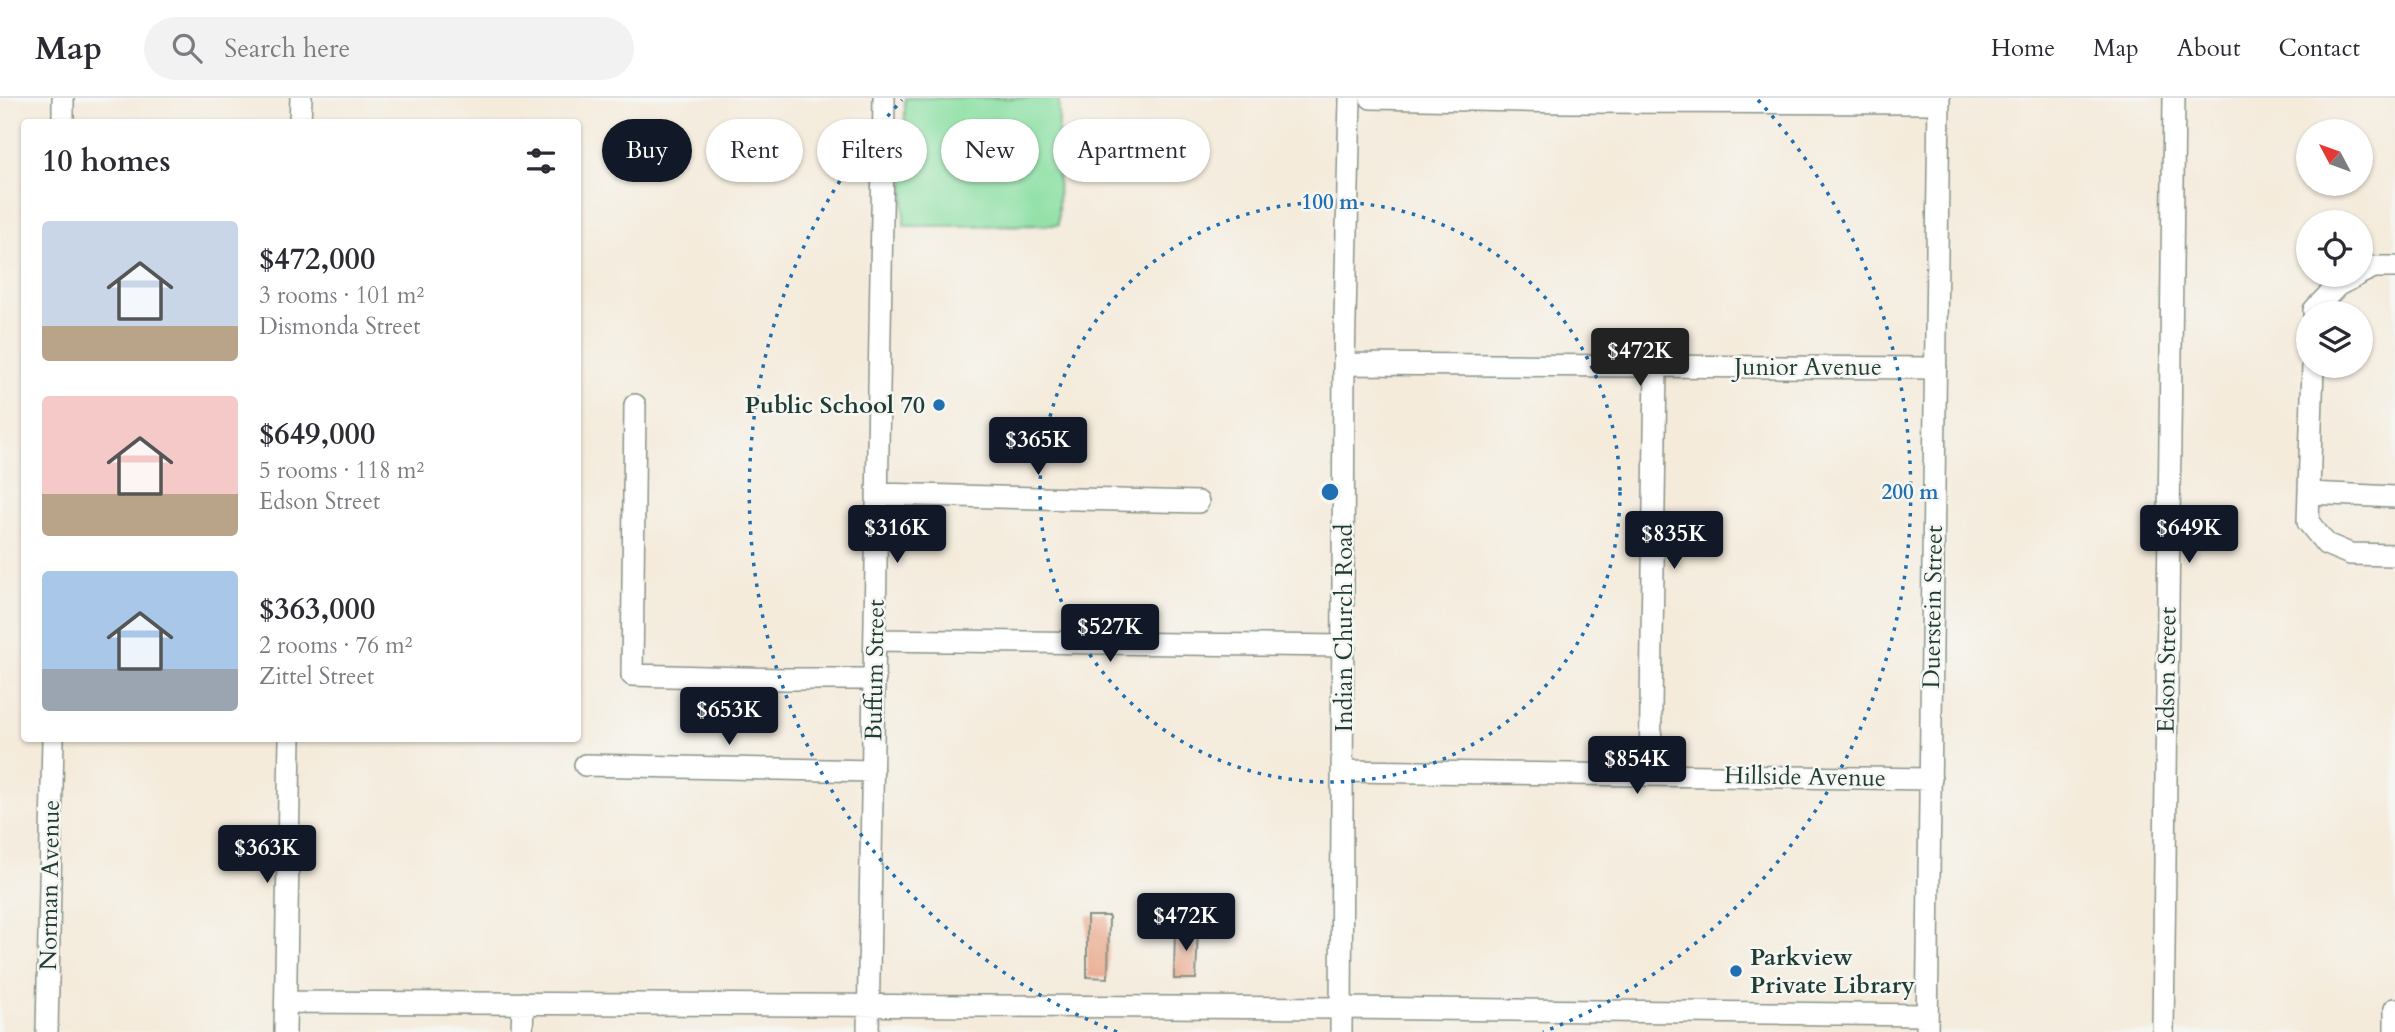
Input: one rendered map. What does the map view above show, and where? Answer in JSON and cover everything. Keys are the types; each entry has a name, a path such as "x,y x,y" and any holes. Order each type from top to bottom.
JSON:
{"street":[{"path":"63,98 63,119"},
{"path":"300,98 300,119"},
{"name":"Buffum Street","path":"868,1032 884,98"},
{"name":"Indian Church Road","path":"1341,1032 1345,646 1344,364 1350,98"},
{"path":"1371,98 1566,102 1939,101"},
{"name":"Edson Street","path":"2163,1032 2174,98"},
{"name":"Duerstein Street","path":"1927,1024 1939,101"},
{"path":"2373,268 2395,267"},
{"path":"2323,301 2336,287"},
{"name":"Junior Avenue","path":"1344,364 1936,368"},
{"path":"1650,775 1656,367"},
{"path":"2313,378 2308,522 2326,544 2350,554 2395,555"},
{"path":"635,405 632,675 875,679"},
{"path":"2309,493 2395,496"},
{"path":"877,494 1198,502"},
{"path":"876,640 1345,646"},
{"name":"Norman Avenue","path":"47,1032 53,742"},
{"path":"285,1032 290,742"},
{"path":"584,765 873,771"},
{"name":"Hillside Avenue","path":"1344,771 1931,779"},
{"path":"286,1002 1341,1008 1927,1024"},
{"path":"522,1032 523,1003"},
{"path":"2395,1009 2395,1032"}],"green space":[{"path":"905,98 1059,98 1059,119 1053,119 1053,182 1058,182 1058,225 904,226 904,182 927,182 927,119 905,119"}],"building":[{"path":"1087,916 1109,916 1108,978 1087,977"},
{"path":"1175,926 1198,927 1196,979 1174,979"}],"place":[{"name":"Public School 70","path":"939,405"},
{"name":"Parkview Private Library","path":"1736,971"}]}
